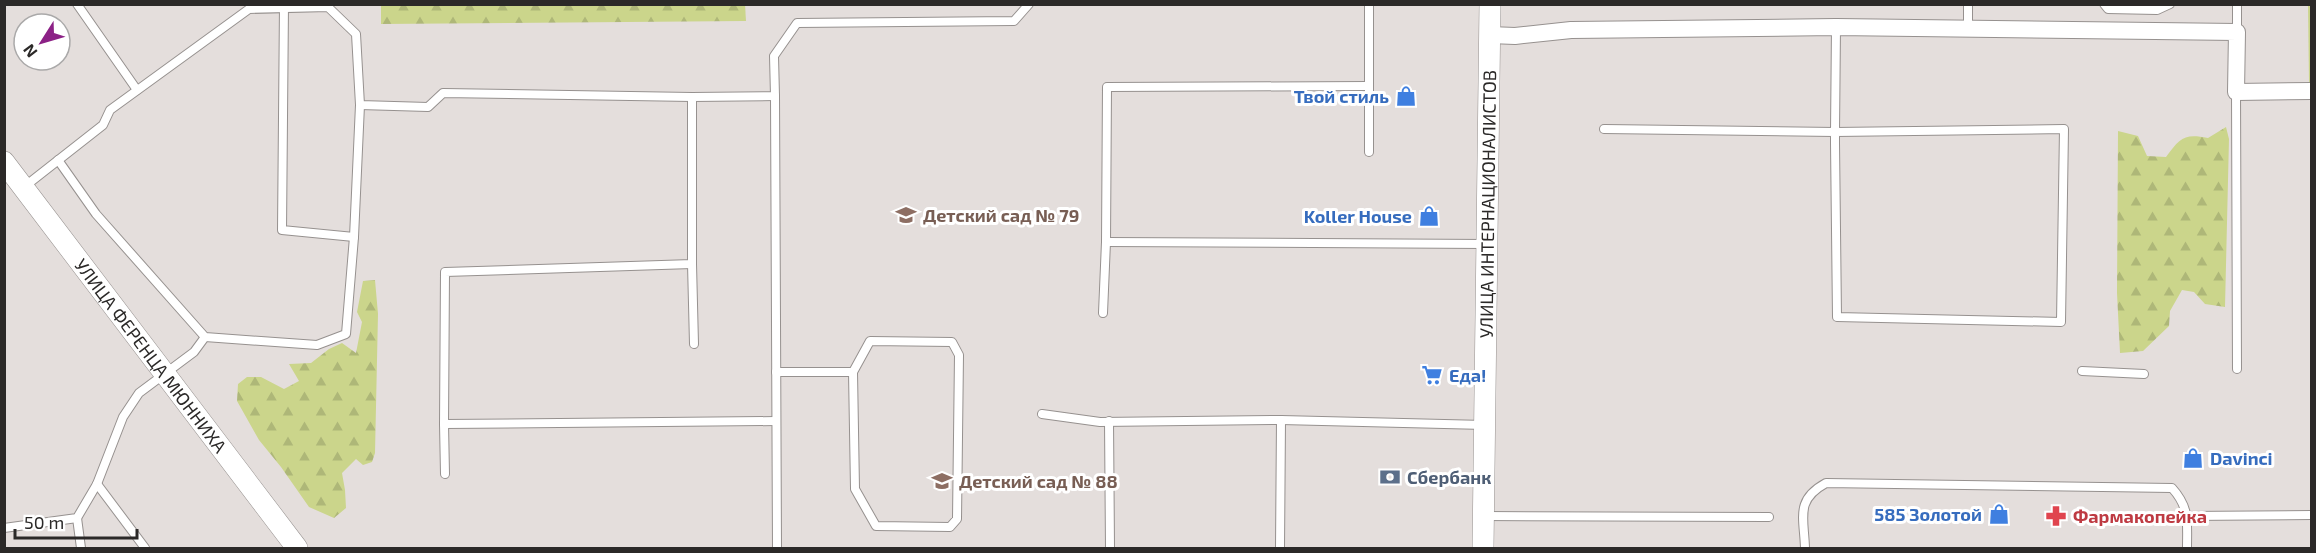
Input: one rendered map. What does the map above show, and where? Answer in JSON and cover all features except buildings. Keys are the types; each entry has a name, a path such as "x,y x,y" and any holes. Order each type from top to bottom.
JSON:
{"street":[{"name":"УЛИЦА ИНТЕРНАЦИОНАЛИСТОВ","path":"1483,549 1490,4"},
{"path":"1490,35 1515,36 1571,30 1836,27 2238,32 2236,92 2312,91"},
{"name":"УЛИЦА ФЕРЕНЦА МЮННИХА","path":"4,162 297,549"}],"lane":[{"path":"77,4 137,90"},
{"path":"777,549 774,56 797,23 1014,21 1029,4"},
{"path":"1369,4 1369,152"},
{"path":"1968,4 1968,28"},
{"path":"2103,4 2108,9 2157,10 2170,4"},
{"path":"2237,4 2238,32"},
{"path":"284,6 282,230 354,237"},
{"path":"23,188 58,160 103,125 110,110 249,9 284,6 328,7 356,34 360,105 354,237 346,334 316,345 205,337 96,214 58,160"},
{"path":"1604,129 1835,132 2064,129 2061,322 1838,317 1835,132 1836,27"},
{"path":"1103,314 1107,87 1369,86"},
{"path":"2236,92 2237,369"},
{"path":"360,105 428,107 443,93 775,96"},
{"path":"692,97 694,344"},
{"path":"1106,242 1487,244"},
{"path":"445,474 445,272 692,264"},
{"path":"81,549 77,518 96,484 123,417 139,393 194,352 205,337"},
{"path":"870,341 952,342 959,356 958,472 957,519 950,527 876,526 855,489 853,372 870,341"},
{"path":"2082,371 2144,374"},
{"path":"776,372 853,372"},
{"path":"1042,414 1109,421 1281,420 1485,425"},
{"path":"1280,549 1281,420"},
{"path":"444,424 776,421"},
{"path":"1109,421 1110,549"},
{"path":"1805,549 1803,503 1812,490 1826,483 2172,488 2183,500 2187,516 2187,549"},
{"path":"96,484 145,549"},
{"path":"2187,516 2312,515"},
{"path":"1484,516 1769,517"},
{"path":"4,528 77,518"}],"green space":[{"path":"745,4 746,21 381,24 381,5"},
{"path":"2308,5 2312,5 2312,83 2309,84"},
{"path":"2226,127 2229,139 2225,307 2205,304 2194,292 2182,290 2170,311 2169,326 2143,351 2120,353 2117,293 2118,131 2138,136 2147,156 2166,157 2183,138 2193,136 2208,138"},
{"path":"375,280 378,314 375,453 372,462 363,465 356,459 342,473 346,508 334,518 309,507 259,440 237,401 238,384 247,377 261,377 284,389 299,381 289,364 311,363 329,349 342,343 356,353 362,322 357,312 363,281"}],"place":[{"name":"Твой стиль","path":"1406,96"},
{"name":"Детский сад № 79","path":"906,215"},
{"name":"Koller House","path":"1429,216"},
{"name":"Еда!","path":"1432,375"},
{"name":"Davinci","path":"2193,458"},
{"name":"Сбербанк","path":"1390,477"},
{"name":"Детский сад № 88","path":"942,481"},
{"name":"585 Золотой","path":"1999,514"},
{"name":"Фармакопейка","path":"2056,516"}]}
